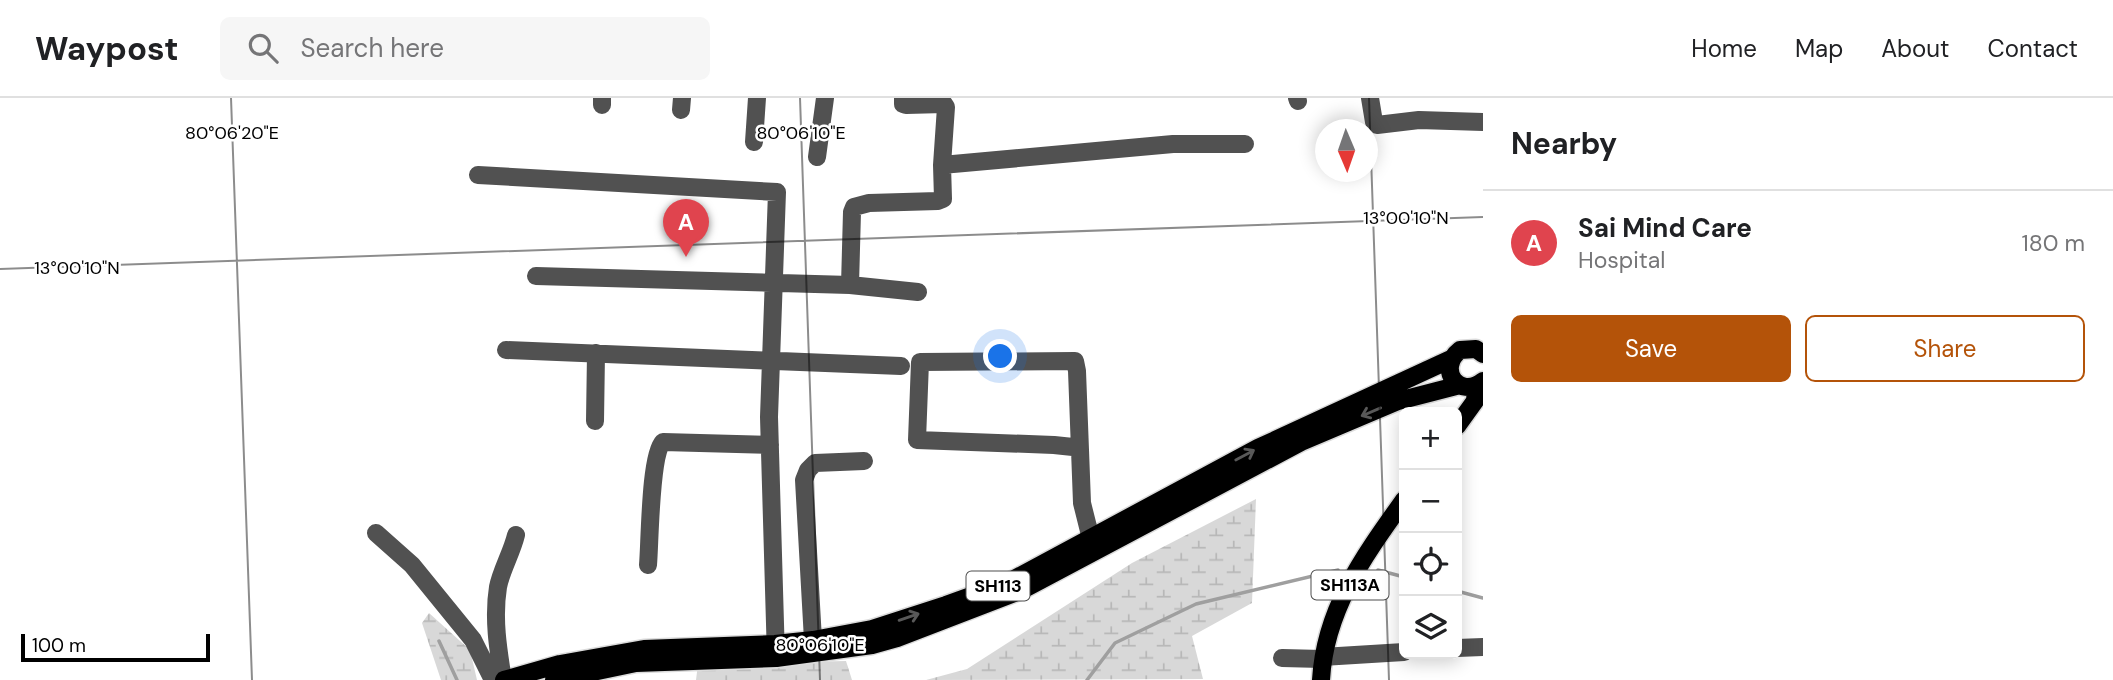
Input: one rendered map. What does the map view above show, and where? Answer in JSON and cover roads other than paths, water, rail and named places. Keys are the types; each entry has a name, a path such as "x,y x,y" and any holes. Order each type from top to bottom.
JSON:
{"main road":[{"name":"SH113","path":"554,680 636,663 872,645 897,638 1022,590 1092,544 1258,448 1451,359 1460,350 1481,350"},
{"path":"1451,359 1451,376 1473,384 1475,401 1462,419"},
{"name":"SH113","path":"504,680 560,664 644,649 776,651 813,640 873,629 1007,583 1301,442 1398,401 1473,384"},
{"name":"SH113A","path":"1321,680 1322,658 1331,622 1360,565 1399,507"}],"street":[{"path":"754,142 757,98"},
{"path":"817,157 825,98"},
{"path":"850,285 852,212 855,207 869,203 943,199 942,165 946,107 939,103 906,105 903,98"},
{"path":"1370,98 1374,122 1377,125 1419,120 1483,122"},
{"path":"942,165 1173,144 1245,144"},
{"path":"478,175 777,192 770,445 776,651"},
{"path":"536,276 850,285 918,292"},
{"path":"506,350 901,366"},
{"path":"595,421 596,353"},
{"path":"1080,450 1054,445 917,440 920,362 1075,361 1077,371 1080,450 1082,503 1092,544"},
{"path":"648,565 657,447 663,442 770,445"},
{"path":"813,640 804,480 815,463 864,461"},
{"path":"376,533 412,565 473,640 493,680"},
{"path":"504,680 496,637 499,585 511,557 516,535"},
{"path":"1462,648 1483,647"},
{"path":"1282,658 1399,652"}],"waterway":[{"path":"1087,680 1115,643 1196,604 1338,570"},
{"path":"1378,570 1399,576"},
{"path":"1462,592 1483,598"},
{"path":"439,641 457,680"}],"place":[{"name":"Sai Mind Care","path":"686,257"}]}
